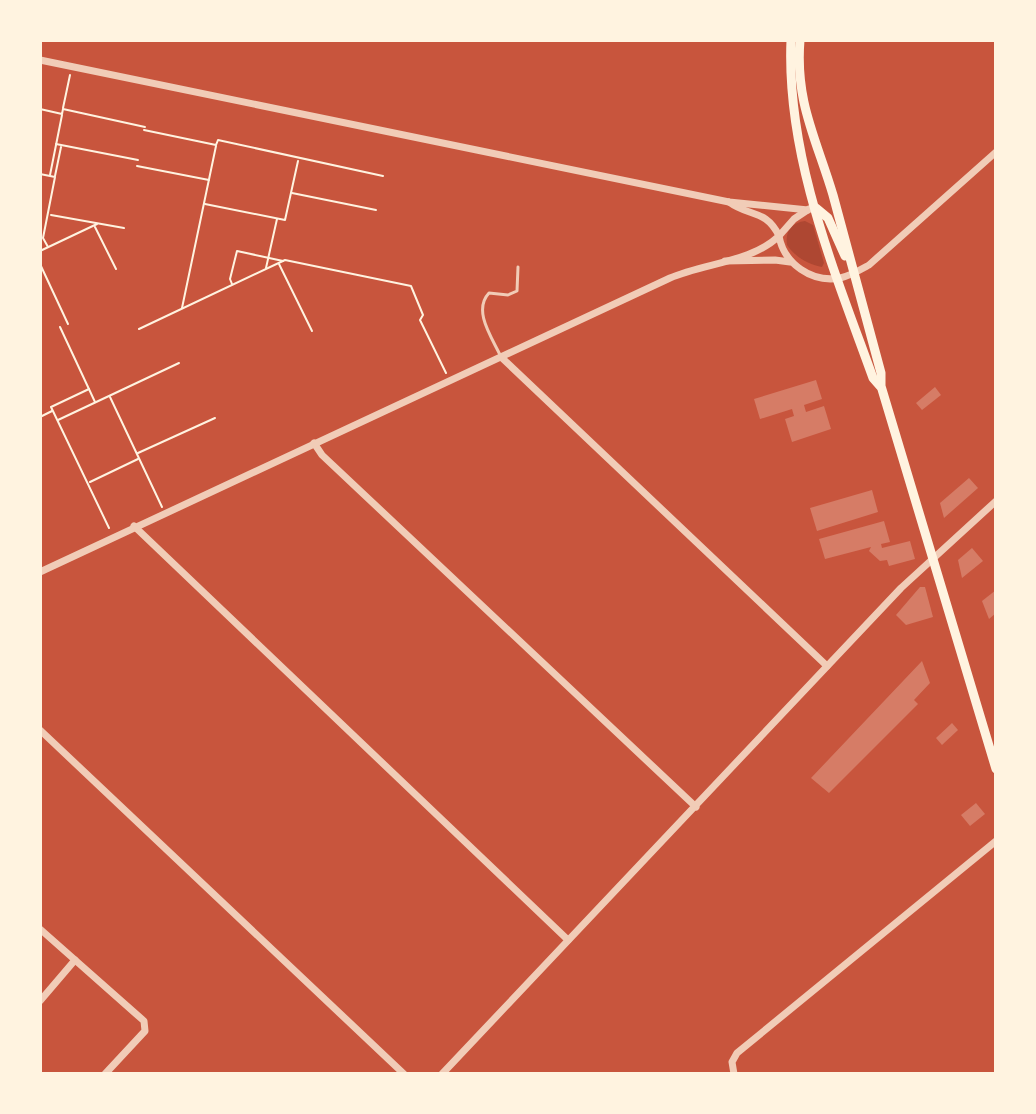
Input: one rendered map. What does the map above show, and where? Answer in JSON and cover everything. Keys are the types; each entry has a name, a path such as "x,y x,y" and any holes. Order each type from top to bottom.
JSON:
{"main road":[{"path":"791,40 791,92 812,209 873,378 881,386"},
{"path":"800,40 798,63 802,103 831,190 881,373 881,386 996,769"},
{"path":"812,209 828,218 853,273"}],"street":[{"path":"40,60 729,202 812,209"},
{"path":"725,261 790,262 812,275 837,279 853,273 869,265 996,152"},
{"path":"729,202 763,216 775,226 781,247 790,262"},
{"path":"40,572 670,278 688,270 762,250 794,219 812,209"},
{"path":"501,357 827,666"},
{"path":"314,443 322,455 696,807"},
{"path":"442,1074 827,666 933,558 996,501"},
{"path":"134,526 568,940"},
{"path":"40,730 404,1074"},
{"path":"734,1074 732,1062 737,1053 996,841"},
{"path":"40,929 144,1021 145,1031 105,1074"},
{"path":"40,1001 75,960"}],"lane":[{"path":"501,357 481,313 483,299 489,293 508,295 517,291 518,267"}],"path":[{"path":"50,176 71,66"},
{"path":"40,109 216,145"},
{"path":"182,309 218,140 383,176"},
{"path":"56,144 138,160"},
{"path":"48,247 42,239 62,145"},
{"path":"204,204 285,220 298,159"},
{"path":"137,166 209,180"},
{"path":"40,174 55,177"},
{"path":"291,192 376,210"},
{"path":"49,214 124,228"},
{"path":"266,269 277,218"},
{"path":"40,251 96,225"},
{"path":"96,225 116,269"},
{"path":"232,285 230,279 237,251 411,286 423,315 420,320 450,381"},
{"path":"139,329 283,261"},
{"path":"278,263 312,331"},
{"path":"40,264 68,324"},
{"path":"60,327 95,403"},
{"path":"57,420 179,363"},
{"path":"89,389 51,407 113,537"},
{"path":"110,396 164,512"},
{"path":"40,417 53,411"},
{"path":"137,454 215,418"},
{"path":"87,483 139,459"}],"shaded area":[{"path":"805,221 813,225 824,263 822,267 802,259 787,245 790,228"}],"building":[{"path":"816,380 822,399 804,405 806,412 824,406 831,429 792,442 785,419 794,416 792,409 760,419 754,399"},
{"path":"935,387 941,395 922,410 916,403"},
{"path":"969,478 978,488 944,518 940,503"},
{"path":"872,490 878,512 817,531 810,508"},
{"path":"884,521 890,542 881,544 882,548 910,541 915,559 889,566 887,560 880,561 869,551 871,547 825,559 819,539"},
{"path":"972,548 983,561 962,578 958,560"},
{"path":"920,587 925,587 933,617 906,625 896,615"},
{"path":"996,590 996,613 989,619 982,601"},
{"path":"922,661 930,683 914,700 918,704 829,793 811,778"},
{"path":"952,723 958,730 942,745 936,738"},
{"path":"976,803 985,814 970,826 961,815"}]}
